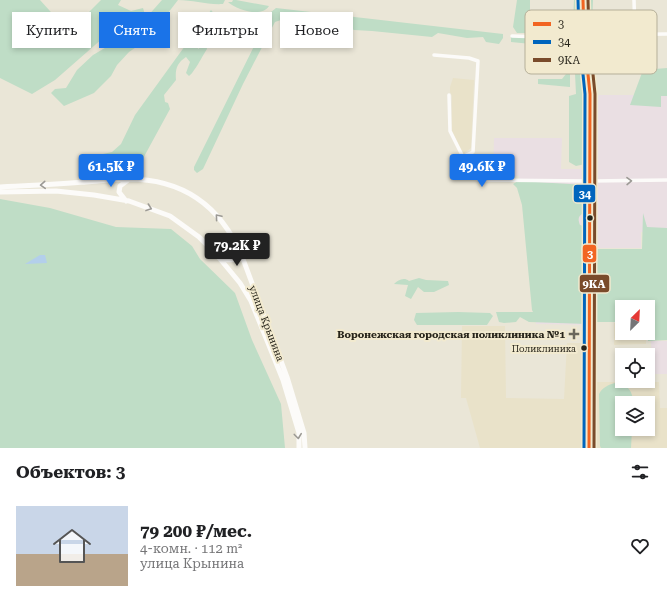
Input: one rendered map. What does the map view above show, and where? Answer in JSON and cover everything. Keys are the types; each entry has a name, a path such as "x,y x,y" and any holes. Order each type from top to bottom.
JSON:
{"main road":[{"path":"583,0 583,10"},
{"path":"588,74 590,94 591,181 590,448"},
{"path":"126,201 119,192 120,186 129,179"},
{"name":"улица Крынина","path":"0,188 129,179 159,182 175,186 191,194 210,207 229,231 239,248 287,377 304,432 305,448"},
{"name":"улица Крынина","path":"0,192 56,191 94,195 126,201 170,216 199,237 240,283 251,301 283,380 299,433 299,448"},
{"path":"219,258 228,260 233,259 237,256 239,248"}],"street":[{"path":"634,0 634,10"},
{"path":"657,34 667,34"},
{"path":"512,36 525,36"},
{"path":"434,55 469,58 478,61 473,152 462,157"},
{"path":"449,95 450,131 462,157 475,178 481,180 667,180"}],"shaded area":[{"path":"453,78 474,80 471,148 463,154 452,131 452,96 450,87"},
{"path":"594,95 667,95 667,232 641,232 641,248 588,248 588,325 536,324 519,176 493,174 494,138 562,138 561,169 595,169"},
{"path":"614,323 615,340 646,340 646,344 614,345"},
{"path":"462,326 505,326 506,398 564,399 567,343 588,343 588,382 615,382 615,388 655,388 655,382 659,382 660,408 667,408 667,448 480,448 466,398 461,398"},
{"path":"651,341 667,341 667,374 655,374 655,348 651,348"}],"green space":[{"path":"0,0 40,0 51,12 12,12 12,48 91,48 91,12 89,12 101,0 121,0 118,5 131,11 143,8 144,12 99,12 99,42 55,80 32,94 0,78"},
{"path":"162,0 178,0 169,12 151,12"},
{"path":"178,0 225,0 223,4 217,4"},
{"path":"233,0 236,0 269,6 266,10 261,12 249,12 237,8 228,2 232,2"},
{"path":"517,0 530,0 530,10 525,10 525,33 517,33 513,27"},
{"path":"574,0 579,0 579,10 574,10"},
{"path":"587,0 593,0 593,10 587,10"},
{"path":"276,8 311,12 280,12 280,20 275,22 272,28 271,12"},
{"path":"353,17 503,34 503,38 499,44 486,42 483,37 467,38 438,33 432,37 354,30"},
{"path":"511,37 525,37 525,43 511,42"},
{"path":"105,48 135,48 117,65 111,76 94,93 64,106 51,93 55,89 66,88 77,70 93,55"},
{"path":"183,48 207,48 196,68 189,76 186,73 190,62 186,57 180,62 176,69 176,80 164,95 165,102 168,103 170,109 140,164 132,168 131,162 96,160 94,156 112,152 121,144 135,115"},
{"path":"253,48 262,48 203,169 197,173 194,170 194,167"},
{"path":"667,68 667,96 661,96 661,107 630,105 642,74 657,74 657,69"},
{"path":"566,74 570,74 570,87 538,84 538,79 562,79"},
{"path":"575,74 586,74 585,164 576,166 569,162 569,96 576,94"},
{"path":"518,181 587,185 587,212 580,215 579,220 580,225 586,227 587,324 529,322 520,317 516,322 499,322 496,312 533,312 522,205 517,188 513,184"},
{"path":"0,199 50,208 116,227 171,229 192,246 200,259 235,293 252,340 281,404 285,448 0,448"},
{"path":"643,213 647,227 667,228 667,340 648,341 655,340 655,300 615,300 615,322 594,322 594,249 642,249"},
{"path":"419,278 426,280 448,281 449,285 434,292 424,292 418,287 411,299 405,296 408,285 394,284 397,281 405,279 409,281"},
{"path":"416,313 490,313 493,316 487,325 417,325 414,320"},
{"path":"615,383 615,388 628,388 632,395 615,396 615,436 632,436 631,448 601,448 600,446 599,394"}],"water":[{"path":"40,255 45,255 47,263 25,264"}],"transit line":[{"name":"34","path":"578,0 578,10"},
{"name":"3","path":"583,0 583,10"},
{"name":"9КА","path":"588,0 588,10"},
{"name":"34","path":"583,74 585,94 584,448"},
{"name":"3","path":"588,74 590,94 589,448"},
{"name":"9КА","path":"593,74 595,94 594,448"}],"place":[{"name":"Воронежская городская поликлиника №1","path":"574,334"},
{"name":"Поликлиника","path":"584,348"}]}
